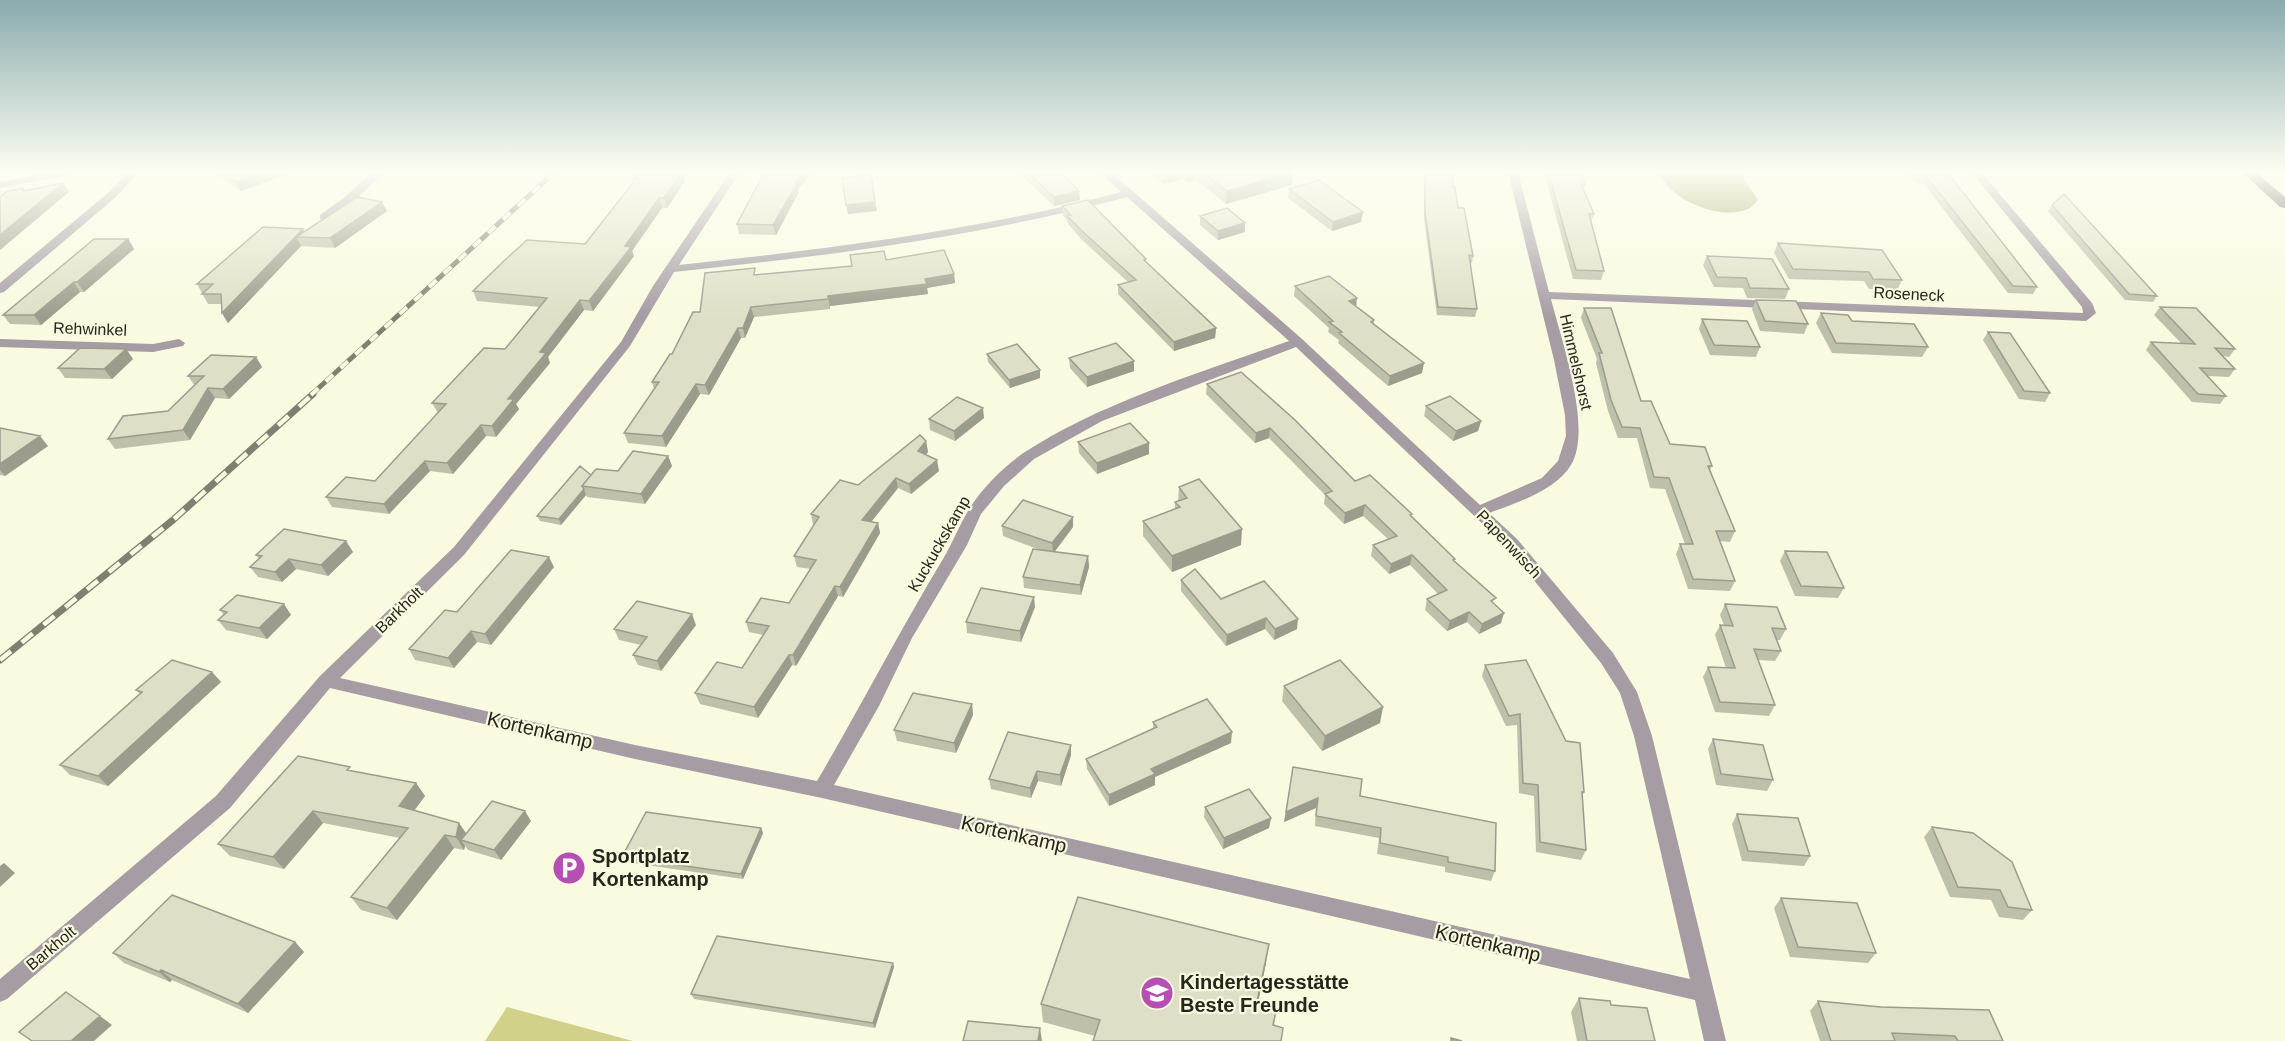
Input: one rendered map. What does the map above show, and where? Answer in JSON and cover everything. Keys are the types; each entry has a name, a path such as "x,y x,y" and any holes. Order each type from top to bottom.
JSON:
{"street":[{"path":"0,289 82,221"},
{"name":"Barkholt","path":"0,992 223,802 326,681 459,551 626,343 703,221"},
{"path":"671,269 909,242 1024,221"},
{"name":"Papenwisch","path":"1159,221 1298,342 1478,511 1519,552 1606,658 1628,692 1643,736 1715,1041"},
{"name":"Himmelshorst","path":"1478,511 1547,481 1565,463 1573,436 1572,415 1525,221"},
{"name":"Roseneck","path":"1543,295 2086,317 2090,313 2088,306 2017,221"},
{"name":"Kuckuckskamp","path":"822,790 873,701 904,637 959,545 975,512 999,483 1029,456 1097,418 1298,342"},
{"name":"Rehwinkel","path":"0,343 153,348 179,343"},
{"name":"Kortenkamp","path":"326,681 635,752 822,790 1702,992"}],"shaded area":[{"path":"507,1007 633,1041 485,1041"}],"building":[{"path":"0,221 17,221 0,235"},
{"path":"321,221 355,221 330,238 296,237"},
{"path":"603,221 643,221 625,246 631,247 589,301 580,300 540,352 546,353 508,399 514,399 492,426 481,425 447,463 425,461 384,504 326,497 346,477 375,481 446,404 432,403 484,348 505,349 547,298 473,291 527,240 585,244"},
{"path":"739,221 776,221 773,225 737,224"},
{"path":"1072,221 1108,221 1146,259 1144,260 1216,328 1174,342 1118,285 1136,280"},
{"path":"1205,221 1242,221 1245,223 1218,231"},
{"path":"1426,221 1466,221 1473,256 1469,255 1477,309 1438,307"},
{"path":"1562,221 1591,221 1604,271 1576,270"},
{"path":"1961,221 1985,221 2037,287 2013,286"},
{"path":"2065,221 2088,221 2157,296 2129,294"},
{"path":"263,227 303,229 222,313 221,294 202,294 213,284 197,284"},
{"path":"94,239 128,239 34,315 3,315"},
{"path":"1778,243 1882,250 1902,280 1873,279 1869,272 1793,269"},
{"path":"944,250 954,274 925,279 927,284 828,296 828,299 751,307 743,328 738,328 705,385 696,384 662,436 624,433 659,382 652,382 672,354 693,312 700,312 705,273 755,268 754,275 852,266 850,255 884,251 886,260"},
{"path":"1707,256 1772,259 1789,289 1750,288 1746,278 1717,277"},
{"path":"1329,276 1357,298 1349,301 1374,320 1371,322 1424,363 1390,376 1339,333 1342,332 1329,322 1333,321 1295,286"},
{"path":"1756,300 1796,301 1808,324 1765,321"},
{"path":"2160,307 2196,308 2235,349 2215,348 2235,369 2200,368 2226,396 2198,394 2151,342 2195,344"},
{"path":"1584,308 1611,308 1641,401 1651,401 1670,444 1705,447 1712,466 1708,466 1735,531 1716,531 1735,581 1693,579 1680,544 1693,544 1669,478 1654,477 1640,428 1622,427 1611,400 1599,353 1602,353"},
{"path":"1821,313 1848,315 1852,321 1914,324 1928,347 1836,343"},
{"path":"1702,319 1747,321 1760,347 1714,345"},
{"path":"1988,332 2010,333 2050,393 2024,391"},
{"path":"1116,343 1134,361 1087,377 1069,358"},
{"path":"1017,344 1040,370 1009,380 987,354"},
{"path":"80,348 126,349 104,369 58,368"},
{"path":"211,355 256,357 223,389 208,388 183,430 108,439 123,416 168,411 204,376 188,376"},
{"path":"1241,372 1294,419 1355,481 1370,475 1412,514 1410,515 1455,559 1453,560 1496,598 1491,601 1504,613 1482,624 1469,612 1450,621 1427,599 1447,590 1412,555 1391,564 1373,545 1397,536 1365,505 1345,513 1325,494 1332,491 1270,428 1256,433 1207,384"},
{"path":"1450,396 1481,421 1456,431 1426,406"},
{"path":"957,397 983,408 954,431 929,419"},
{"path":"1130,423 1149,443 1097,463 1078,442"},
{"path":"0,428 40,436 0,464"},
{"path":"920,435 926,441 918,451 937,460 909,484 896,478 862,520 878,523 840,587 835,586 793,655 789,655 754,707 695,693 717,662 742,668 769,626 746,622 761,598 789,603 816,560 794,556 819,517 811,514 840,480 858,485"},
{"path":"633,451 668,456 641,494 582,486 596,469 618,471"},
{"path":"580,466 591,475 582,486 584,489 559,519 537,516"},
{"path":"1199,479 1242,529 1172,556 1143,521 1180,507 1175,502 1187,498 1179,487"},
{"path":"1023,500 1073,517 1052,543 1002,526"},
{"path":"284,529 346,541 321,565 289,559 275,572 250,567 262,556 256,555"},
{"path":"1033,549 1088,556 1080,585 1023,577"},
{"path":"511,550 549,557 485,634 471,631 448,658 409,649 445,610 457,612"},
{"path":"1785,551 1827,552 1844,588 1801,586"},
{"path":"1195,569 1221,599 1264,581 1298,619 1275,629 1266,618 1227,635 1181,580"},
{"path":"981,588 1034,597 1020,631 966,622"},
{"path":"237,595 284,604 259,628 218,620 227,612 220,610"},
{"path":"637,601 692,614 657,661 633,655 647,637 614,629"},
{"path":"1725,604 1777,607 1786,629 1772,628 1781,651 1754,649 1775,705 1720,702 1708,667 1735,668 1720,625 1733,626"},
{"path":"172,660 212,672 98,776 60,765 142,692 136,690"},
{"path":"1340,660 1383,707 1325,736 1284,686"},
{"path":"1526,660 1566,741 1580,743 1586,850 1540,842 1538,785 1523,783 1520,714 1509,716 1485,665"},
{"path":"913,693 972,704 954,743 894,730"},
{"path":"1207,699 1232,732 1151,769 1155,774 1109,795 1086,759 1157,727 1153,722"},
{"path":"1008,732 1071,745 1060,775 1037,771 1030,788 989,779"},
{"path":"1713,739 1763,745 1773,780 1721,774"},
{"path":"298,756 350,767 347,770 416,783 399,806 459,823 456,837 445,835 387,908 351,897 408,828 313,811 273,857 218,844"},
{"path":"1293,767 1362,779 1360,796 1496,823 1495,871 1448,862 1448,857 1380,843 1381,828 1316,816 1318,798 1286,812"},
{"path":"1249,789 1271,818 1224,838 1205,807"},
{"path":"492,801 525,811 494,850 461,840"},
{"path":"646,812 761,828 741,874 622,857"},
{"path":"1737,814 1798,818 1810,856 1748,851"},
{"path":"1932,827 1973,833 2012,862 2032,910 2008,907 2000,890 1958,887"},
{"path":"172,895 295,942 238,1004 161,970 159,972 113,953"},
{"name":"Kindertagesstätte Beste Freunde","path":"1078,897 1269,944 1256,1006 1276,1011 1273,1025 1283,1028 1281,1041 1093,1041 1100,1020 1041,1004"},
{"path":"1781,898 1857,903 1876,953 1798,947"},
{"path":"717,936 893,963 873,1023 691,994"},
{"path":"66,992 100,1016 71,1041 32,1041 19,1032"},
{"path":"1579,998 1610,1001 1611,1005 1647,1008 1655,1041 1587,1041"},
{"path":"1818,1001 1881,1007 1989,1010 2003,1041 1958,1041 1955,1036 1892,1033 1895,1041 1831,1041"},
{"path":"968,1021 1040,1028 1038,1041 963,1041"}],"railway":[{"path":"311,395 502,221"},
{"path":"0,660 173,520 313,394"}],"place":[{"name":"Sportplatz Kortenkamp","path":"569,868"},
{"name":"Kindertagesstätte Beste Freunde","path":"1157,993"}]}
